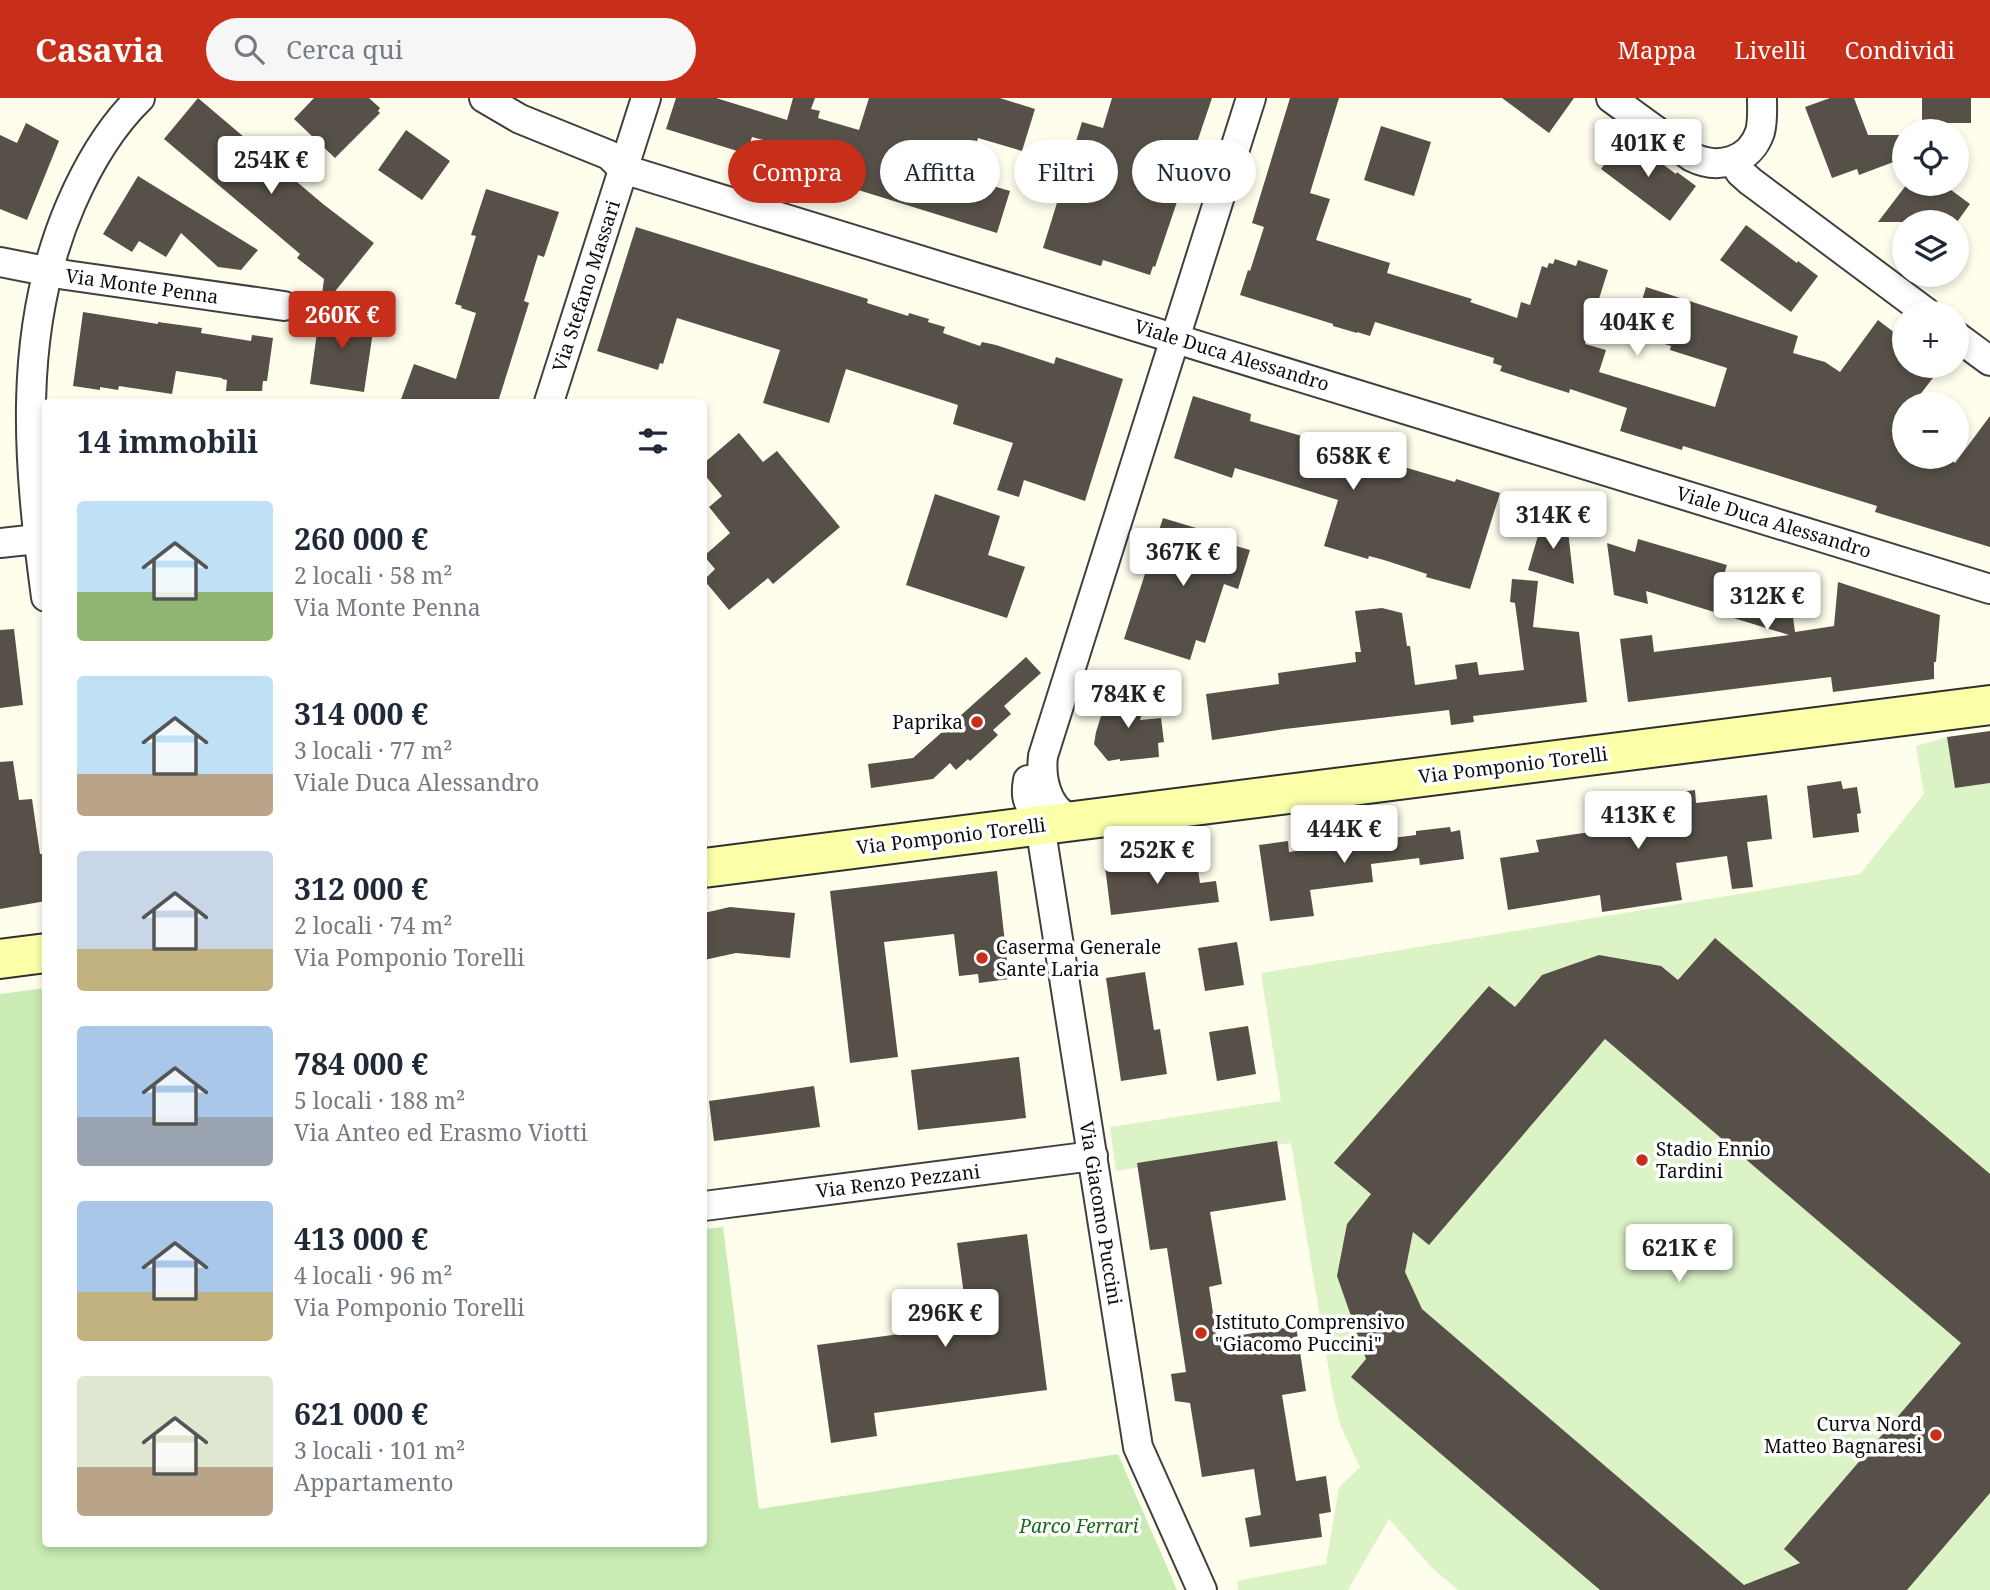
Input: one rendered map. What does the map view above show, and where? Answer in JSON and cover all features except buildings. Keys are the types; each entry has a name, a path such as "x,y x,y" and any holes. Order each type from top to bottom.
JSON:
{"main road":[{"name":"Via Pomponio Torelli","path":"707,868 1990,705"},
{"path":"0,959 42,954"}],"street":[{"path":"0,543 42,538 33,476 32,372 36,326 48,271 66,216 89,166 109,135 140,98"},
{"name":"Viale Duca Alessandro","path":"485,98 520,120 609,155 623,169 1990,589"},
{"name":"Via Stefano Massari","path":"550,399 646,98"},
{"path":"1082,820 1063,816 1055,808 1044,781 1044,756 1251,98"},
{"path":"1611,98 1692,157 1712,164 1733,161 1750,149 1756,140 1762,120 1762,98"},
{"path":"1733,161 1750,181 1911,301"},
{"name":"Via Monte Penna","path":"0,262 66,275 284,306"},
{"path":"1969,346 1990,361"},
{"path":"970,834 989,828 1001,820 1017,800 1044,756"},
{"name":"Via Giacomo Puccini","path":"1028,780 1028,803 1040,825 1138,1447 1202,1590"},
{"name":"Via Renzo Pezzani","path":"707,1206 1093,1156"}],"green space":[{"name":"Stadio Ennio Tardini","path":"1947,737 1956,788 1990,783 1990,1590 1458,1590 1431,1567 1389,1519 1348,1590 1238,1590 1237,1581 1326,1564 1339,1487 1361,1466 1340,1424 1333,1396 1291,1143 1116,1171 1110,1127 1281,1101 1261,973 1860,874 1924,794 1916,746"},
{"name":"Parco Ferrari","path":"42,988 42,1547 707,1547 707,1229 723,1227 759,1509 1118,1454 1177,1590 0,1590 0,994"}],"place":[{"name":"Paprika","path":"977,722"},
{"name":"Caserma Generale Sante Laria","path":"982,958"},
{"name":"Stadio Ennio Tardini","path":"1642,1160"},
{"name":"Istituto Comprensivo \"Giacomo Puccini\"","path":"1201,1333"},
{"name":"Curva Nord Matteo Bagnaresi","path":"1936,1435"}]}
